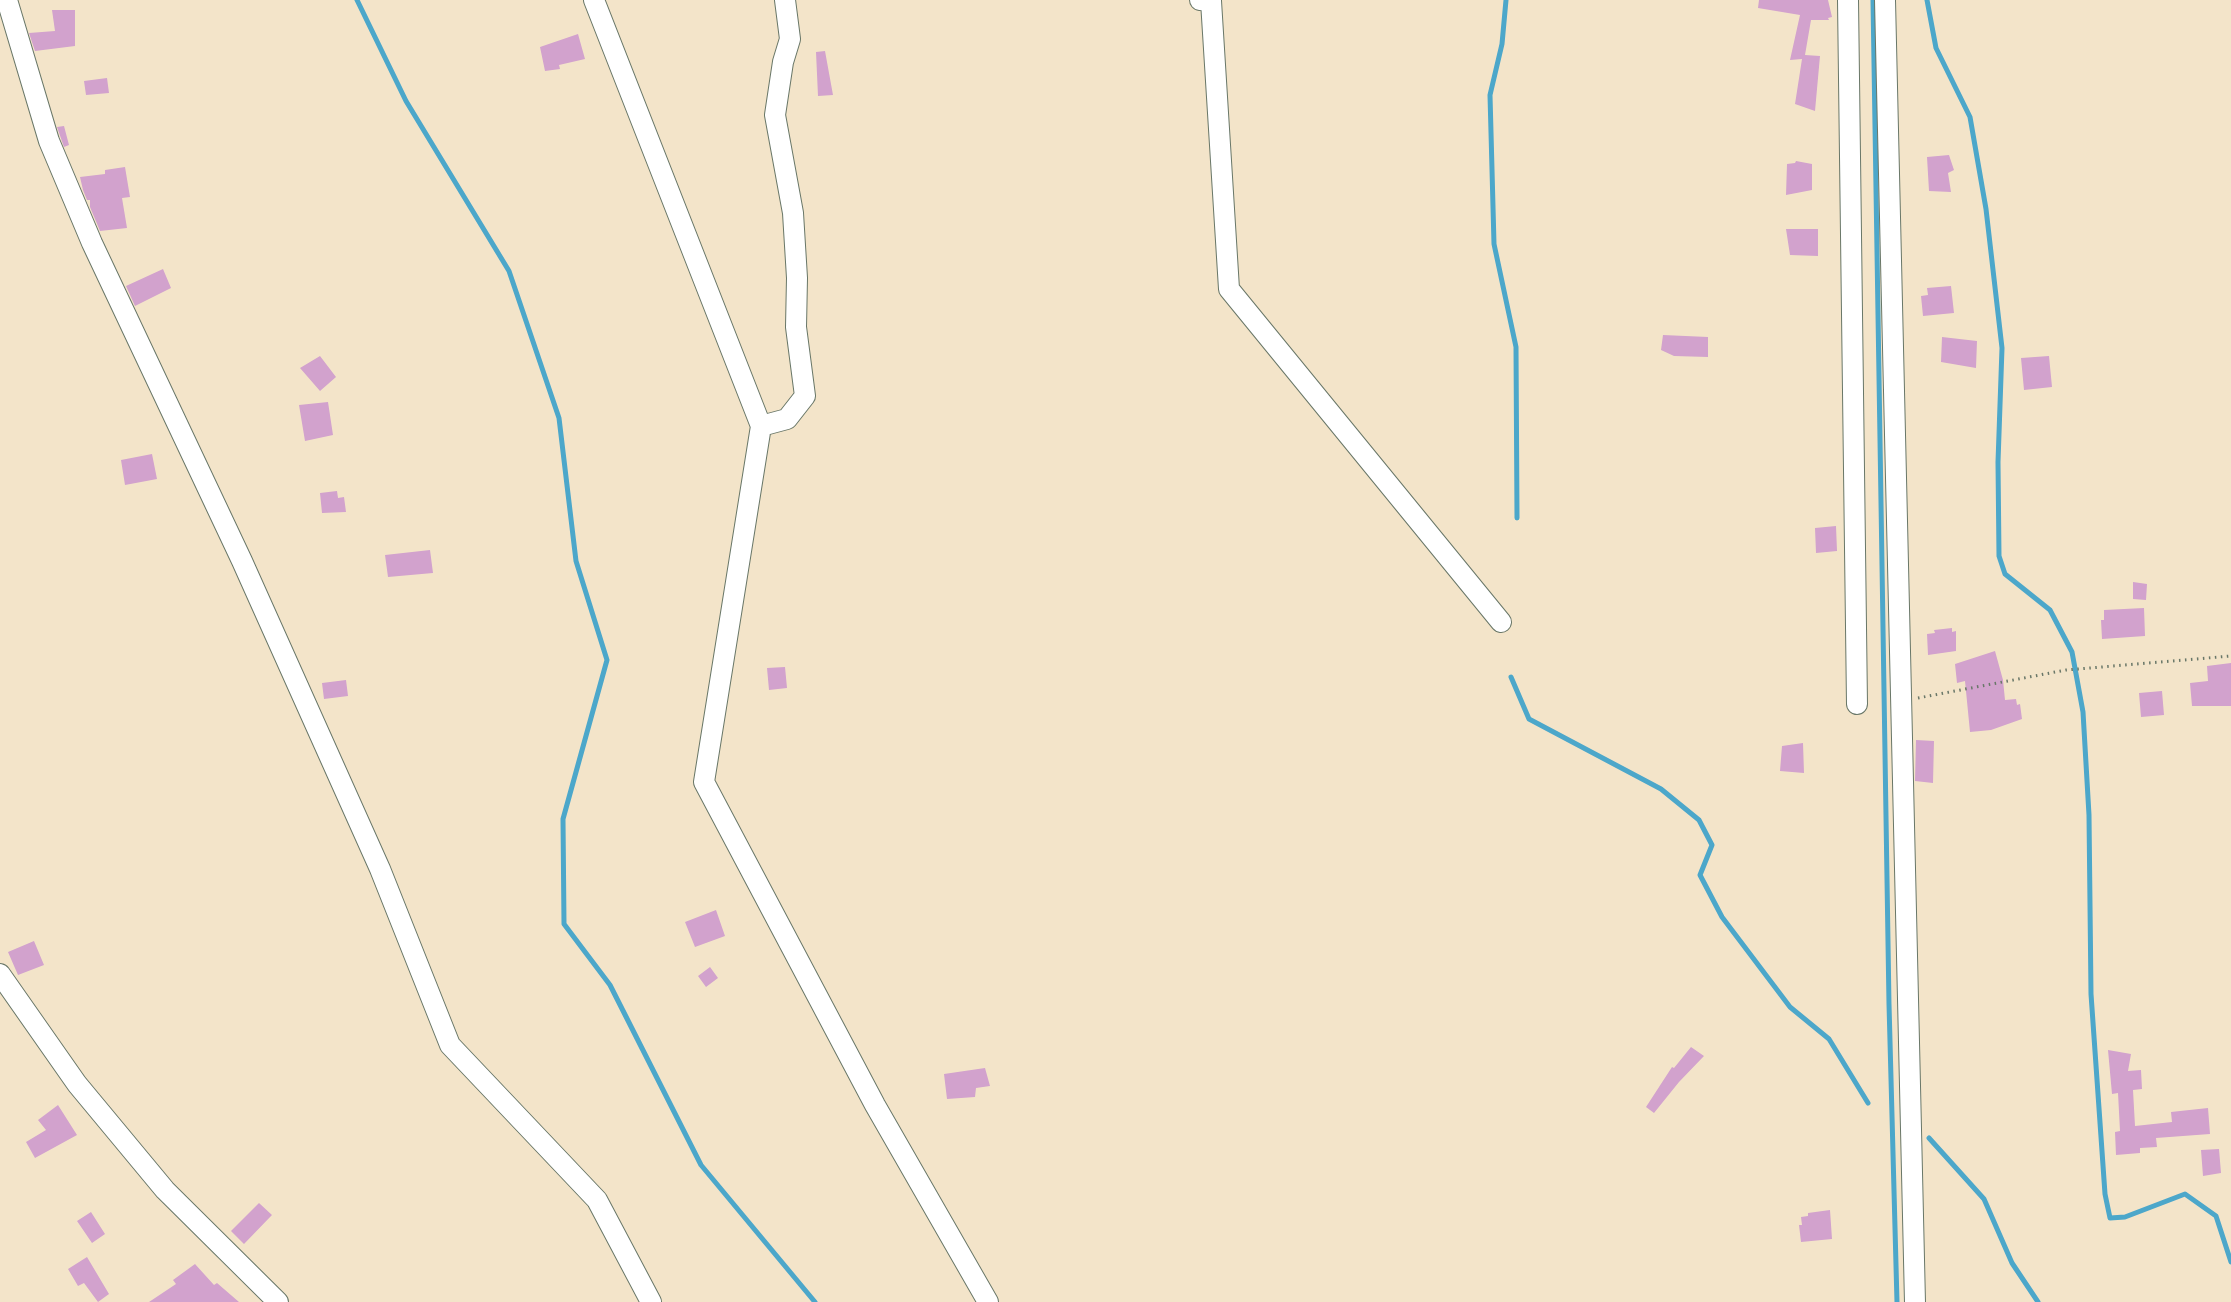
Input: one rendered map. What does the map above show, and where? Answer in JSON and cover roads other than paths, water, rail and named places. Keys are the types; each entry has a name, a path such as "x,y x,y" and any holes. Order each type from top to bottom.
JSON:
{"street":[{"path":"7,0 49,141 87,232 242,561 380,869 450,1045 597,1200 651,1302"},
{"path":"594,0 761,426 704,782 875,1105 988,1302"},
{"path":"761,426 787,419 805,396 795,327 797,278 793,213 775,116 783,62 790,39 785,0"},
{"path":"1200,0 1211,1 1229,289 1501,622"},
{"path":"1848,0 1857,704"},
{"path":"1885,0 1915,1302"},
{"path":"0,974 77,1084 165,1190 278,1302"}],"waterway":[{"path":"357,0 406,101 509,271 559,418 576,561 607,660 563,819 564,924 610,985 701,1165 815,1302"},
{"path":"1506,0 1502,44 1490,95 1494,244 1516,347 1517,518"},
{"path":"1873,0 1889,1004 1897,1302"},
{"path":"1927,0 1936,48 1970,117 1986,209 2002,348 1998,462 1999,556 2005,574 2050,610 2072,652 2083,712 2089,815 2091,994 2105,1194 2110,1218 2125,1217 2185,1194 2216,1216 2231,1262"},
{"path":"1511,677 1529,719 1661,789 1699,820 1712,845 1700,875 1722,917 1790,1007 1829,1039 1868,1103"},
{"path":"1929,1138 1984,1199 2012,1263 2038,1302"}]}
